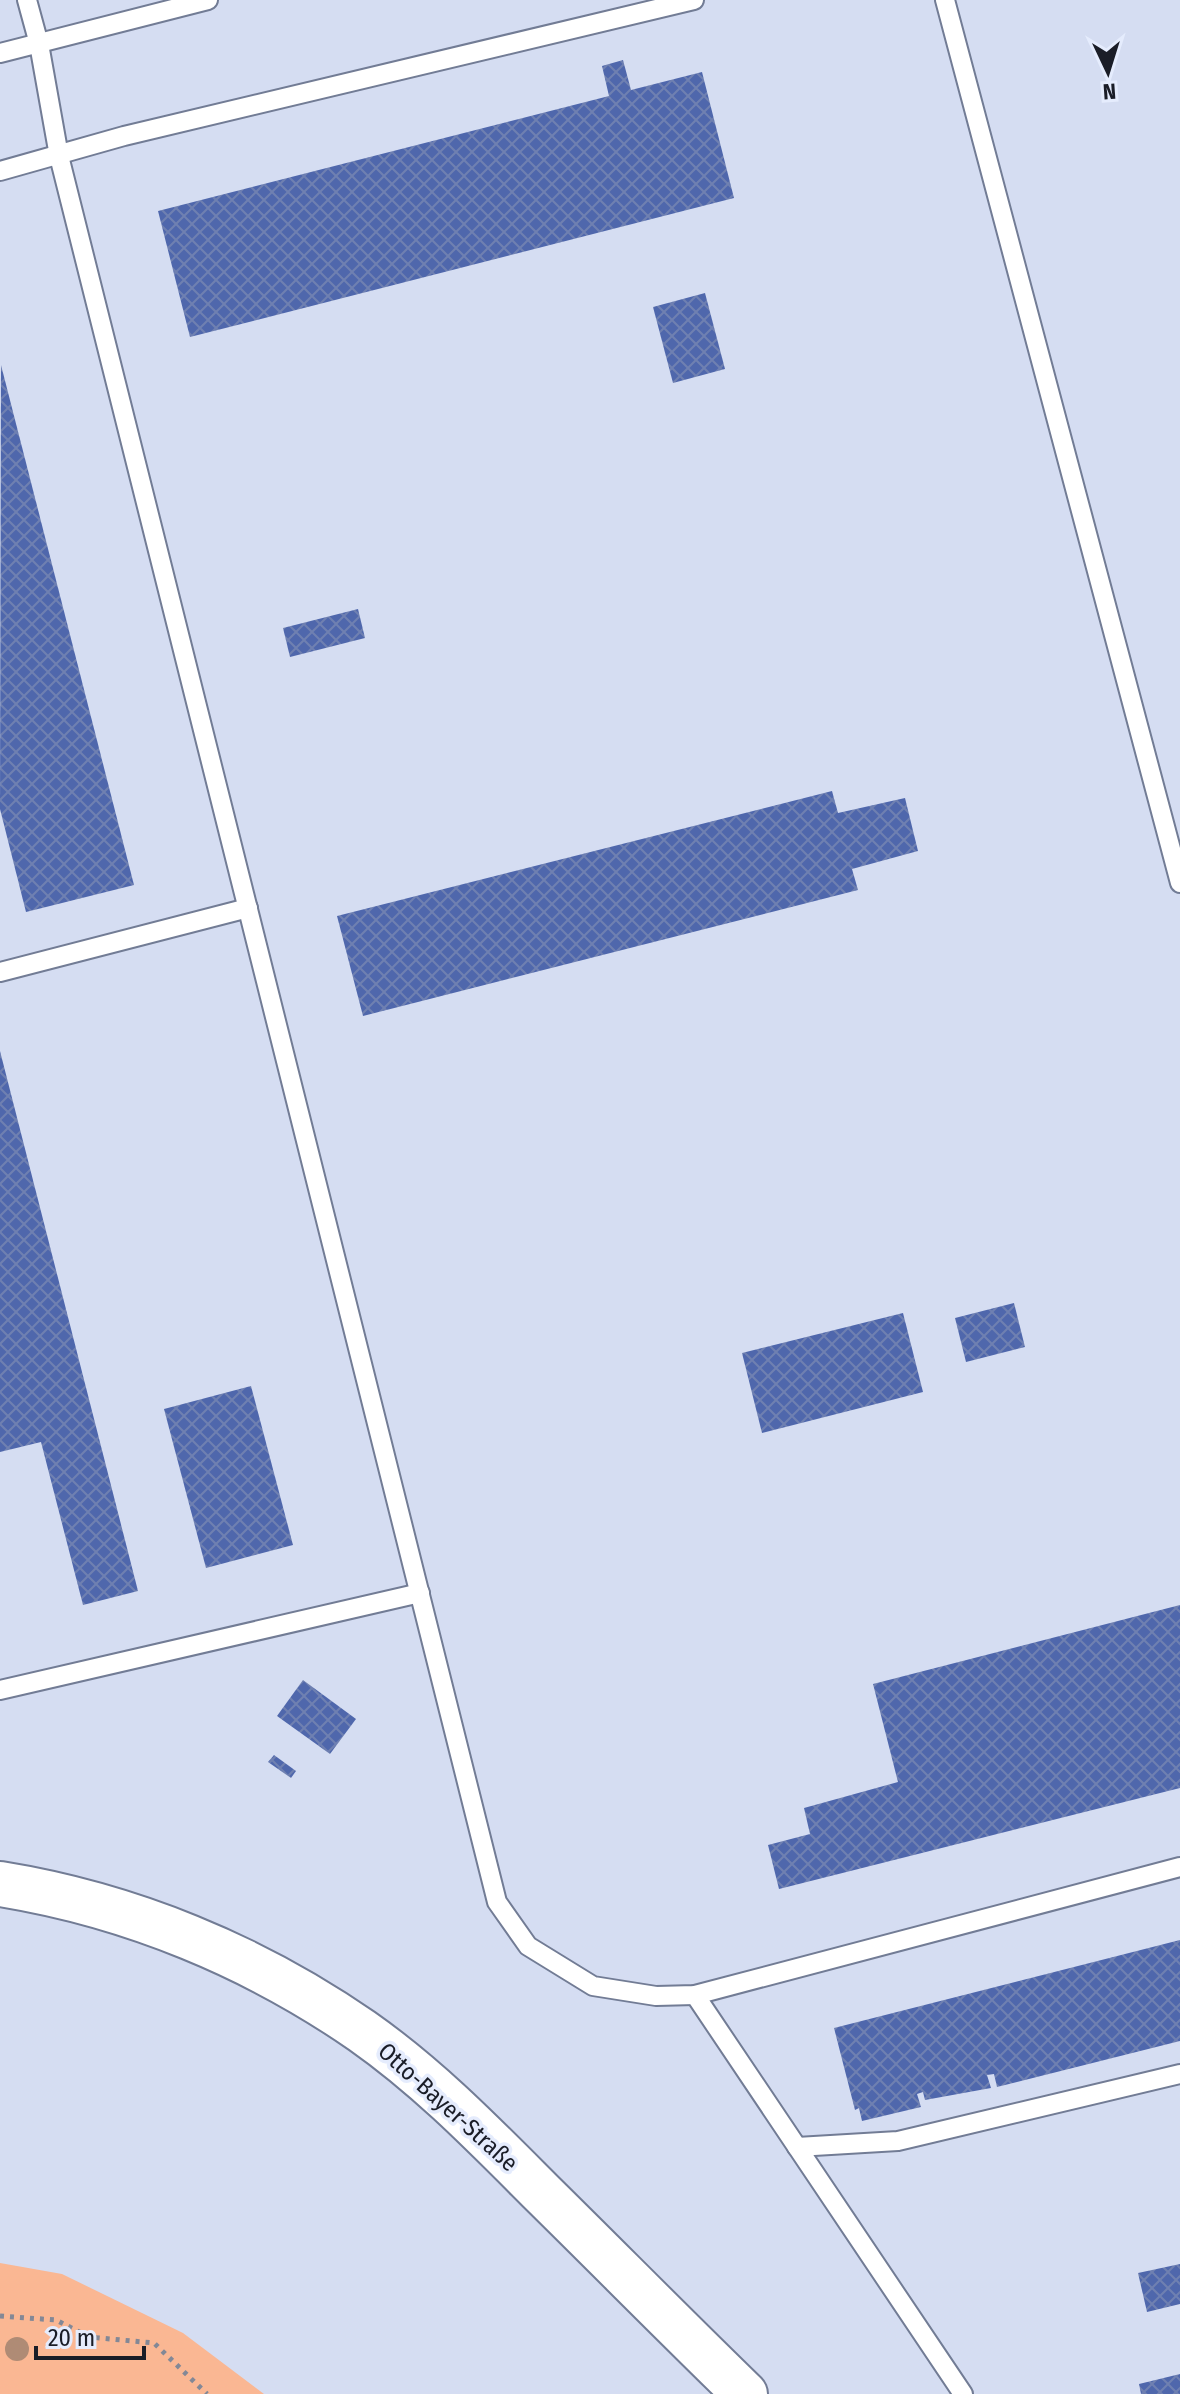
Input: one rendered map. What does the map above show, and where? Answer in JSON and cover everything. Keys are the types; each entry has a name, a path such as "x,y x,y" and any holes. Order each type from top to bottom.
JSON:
{"street":[{"name":"Otto-Bayer-Straße","path":"0,1884 74,1899 195,1939 281,1981 363,2032 461,2112 745,2394"}],"lane":[{"path":"27,0 39,44 59,156 497,1902 528,1946 593,1986 656,1996 695,1995 1180,1867"},
{"path":"0,53 39,44 159,6 208,0"},
{"path":"0,171 124,136 694,0"},
{"path":"945,0 1180,883"},
{"path":"0,972 248,908"},
{"path":"0,1690 420,1593"},
{"path":"695,1995 963,2394"},
{"path":"797,2147 898,2141 1180,2074"}],"path":[{"path":"0,2316 56,2320 89,2337 154,2343 207,2394"}],"shaded area":[{"path":"0,0 1180,0 1180,2394 0,2394"},
{"path":"0,2263 62,2274 183,2333 264,2394 0,2394"}],"building":[{"path":"623,60 631,90 702,72 734,198 190,337 158,211 609,96 602,66"},
{"path":"705,293 725,369 673,383 653,307"},
{"path":"1,365 134,885 26,912 0,809"},
{"path":"358,609 365,638 290,657 283,628"},
{"path":"832,791 838,813 905,798 918,851 852,869 858,890 363,1016 337,916"},
{"path":"0,1051 138,1591 83,1605 41,1442 0,1452"},
{"path":"1014,1303 1025,1347 966,1362 955,1318"},
{"path":"903,1313 923,1392 762,1433 742,1353"},
{"path":"251,1386 293,1545 206,1568 164,1409"},
{"path":"1180,1605 1180,1788 779,1889 768,1845 810,1834 804,1808 898,1782 873,1684"},
{"path":"303,1680 356,1719 330,1754 277,1716"},
{"path":"274,1755 296,1771 291,1778 268,1762"},
{"path":"1180,1940 1180,2041 997,2087 994,2074 987,2075 991,2088 925,2100 923,2092 917,2094 921,2107 862,2121 859,2108 855,2110 834,2028"},
{"path":"1180,2264 1180,2304 1147,2312 1138,2273"},
{"path":"1180,2374 1180,2394 1141,2394 1139,2384"}]}
